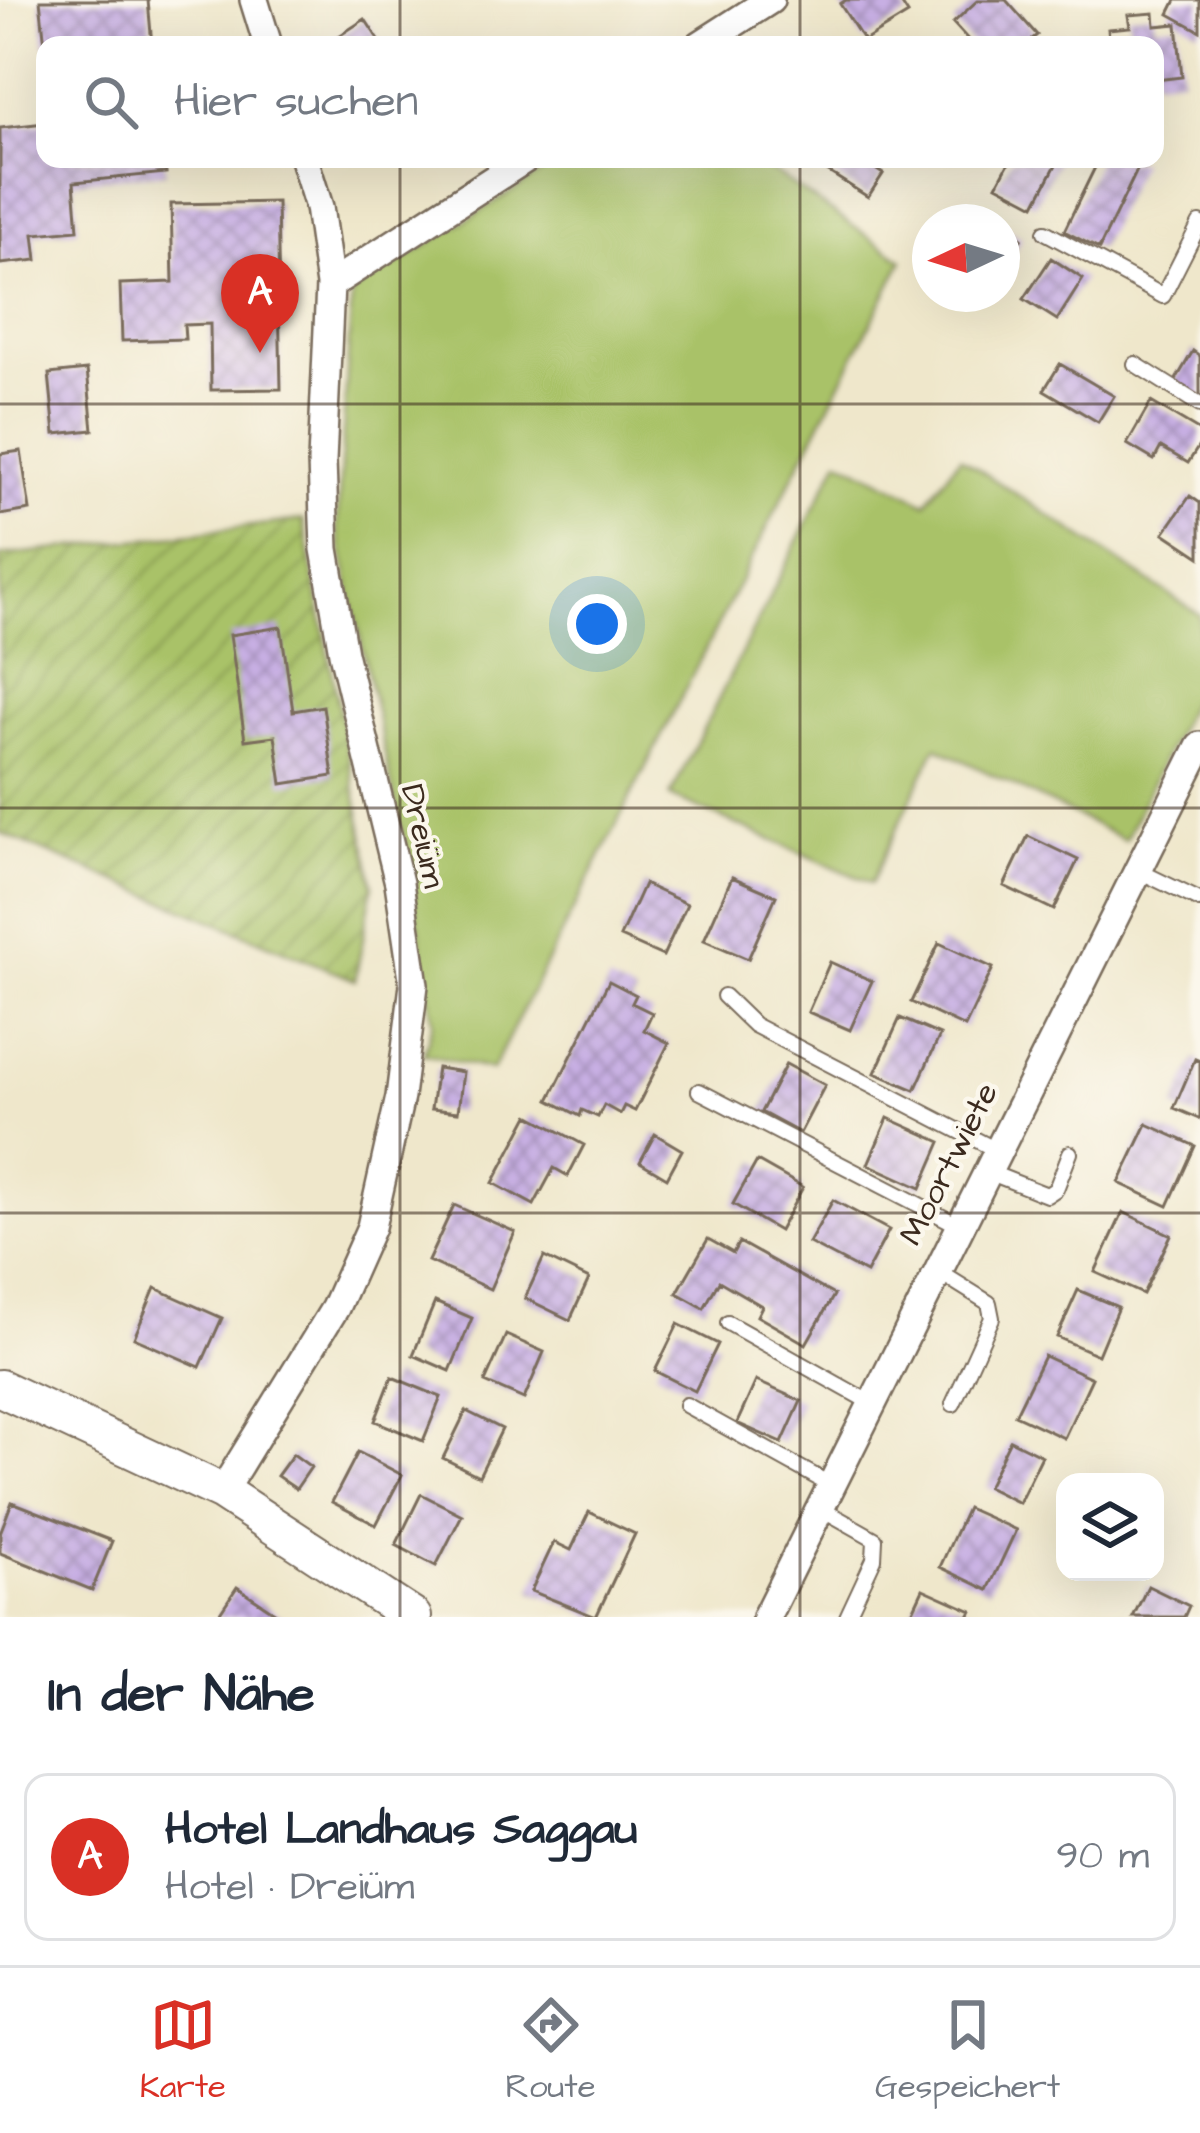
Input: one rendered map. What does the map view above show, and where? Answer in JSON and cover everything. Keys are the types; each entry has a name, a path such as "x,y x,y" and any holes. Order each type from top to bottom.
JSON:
{"street":[{"path":"254,0 265,36"},
{"path":"714,36 770,0"},
{"name":"Dreiüm","path":"222,1492 335,1308 370,1226 400,1097 414,985 399,883 343,653 325,549 322,461 330,285 319,207 307,168"},
{"path":"330,285 510,168"},
{"name":"Moortwiete","path":"766,1617 1200,746"},
{"path":"0,1388 222,1492 413,1617"}],"lane":[{"path":"1045,232 1163,296 1200,223"},
{"path":"1135,364 1200,405"},
{"path":"1137,870 1199,900"},
{"path":"724,996 754,1025 1047,1195 1056,1189 1070,1153"},
{"path":"699,1091 958,1225"},
{"path":"936,1270 988,1303 992,1318 953,1404"},
{"path":"728,1323 871,1403"},
{"path":"686,1405 825,1497 875,1540 874,1559 848,1617"}],"green space":[{"path":"549,168 767,168 903,260 492,1070 424,1054 433,1022 410,872 337,528 352,292"},
{"path":"960,457 1200,615 1200,682 1125,840 936,747 871,883 670,796 839,459 926,503"},
{"path":"303,520 373,885 355,980 0,833 0,556"}],"building":[{"path":"40,0 148,0 151,36 44,36"},
{"path":"899,0 908,14 872,36 861,36 840,4"},
{"path":"978,0 1006,0 1037,35 965,36 953,23"},
{"path":"1176,0 1200,0 1200,31 1169,14"},
{"path":"1154,13 1155,26 1177,24 1182,77 1164,79 1164,36 1109,36 1108,29 1130,27 1128,15"},
{"path":"365,19 376,36 339,36"},
{"path":"36,124 36,168 165,168 166,173 74,182 78,230 34,234 37,260 0,264 0,128"},
{"path":"822,168 874,168 883,174 868,197"},
{"path":"1006,168 1054,168 1035,205 997,185"},
{"path":"1095,168 1138,168 1099,249 1064,231"},
{"path":"277,202 281,389 211,390 210,324 184,325 185,339 122,341 120,284 173,282 171,204"},
{"path":"1051,258 1083,279 1057,320 1024,299"},
{"path":"1193,351 1200,356 1200,399 1174,383"},
{"path":"1060,364 1114,396 1098,422 1044,390"},
{"path":"87,370 93,430 55,434 49,374"},
{"path":"1151,402 1200,431 1200,444 1188,463 1161,447 1154,460 1127,444"},
{"path":"21,451 30,510 0,515 0,454"},
{"path":"1190,496 1200,503 1200,557 1164,533"},
{"path":"281,627 293,711 323,706 333,776 282,784 275,736 245,740 230,635"},
{"path":"1028,836 1078,860 1054,910 1004,886"},
{"path":"732,877 776,896 748,959 704,940"},
{"path":"644,884 687,904 663,956 620,937"},
{"path":"939,943 993,968 965,1027 911,1002"},
{"path":"830,962 872,981 850,1030 808,1012"},
{"path":"609,981 636,995 632,1003 652,1013 644,1030 669,1043 635,1111 624,1106 620,1114 604,1105 598,1117 582,1110 580,1116 549,1100"},
{"path":"900,1018 940,1035 915,1090 875,1073"},
{"path":"1195,1059 1200,1061 1200,1119 1174,1108"},
{"path":"786,1064 825,1085 800,1133 761,1112"},
{"path":"437,1068 463,1072 458,1112 431,1109"},
{"path":"529,1115 584,1145 568,1176 554,1168 534,1205 493,1183"},
{"path":"888,1118 941,1142 921,1188 868,1164"},
{"path":"1147,1124 1195,1146 1168,1206 1119,1183"},
{"path":"655,1134 682,1150 667,1178 640,1162"},
{"path":"757,1161 803,1187 779,1231 733,1204"},
{"path":"833,1200 889,1230 866,1273 809,1243"},
{"path":"454,1205 515,1232 490,1289 428,1261"},
{"path":"1123,1212 1171,1235 1143,1294 1095,1272"},
{"path":"708,1239 733,1253 739,1242 834,1295 806,1344 757,1316 762,1306 719,1281 704,1308 677,1293"},
{"path":"544,1257 589,1279 570,1320 525,1298"},
{"path":"155,1288 222,1318 200,1367 134,1338"},
{"path":"1078,1290 1118,1307 1098,1355 1057,1337"},
{"path":"435,1302 472,1318 450,1371 413,1355"},
{"path":"678,1324 718,1344 695,1391 655,1371"},
{"path":"506,1335 544,1352 524,1399 485,1382"},
{"path":"1044,1356 1092,1378 1064,1438 1015,1415"},
{"path":"392,1377 441,1397 423,1441 375,1421"},
{"path":"756,1381 801,1401 782,1443 737,1423"},
{"path":"466,1411 502,1429 479,1476 443,1458"},
{"path":"1010,1440 1042,1456 1019,1503 987,1487"},
{"path":"358,1452 402,1475 376,1525 332,1502"},
{"path":"293,1454 311,1467 296,1489 277,1476"},
{"path":"421,1494 462,1515 436,1566 396,1545"},
{"path":"12,1502 112,1541 92,1590 0,1553 0,1533"},
{"path":"967,1508 1016,1530 988,1590 940,1567"},
{"path":"589,1512 635,1534 596,1617 531,1591 554,1542 571,1550"},
{"path":"1148,1586 1189,1606 1184,1617 1133,1617"},
{"path":"237,1587 282,1617 217,1617"},
{"path":"923,1589 972,1611 969,1617 910,1617"}],"place":[{"name":"Hotel Landhaus Saggau","path":"260,353"}]}
